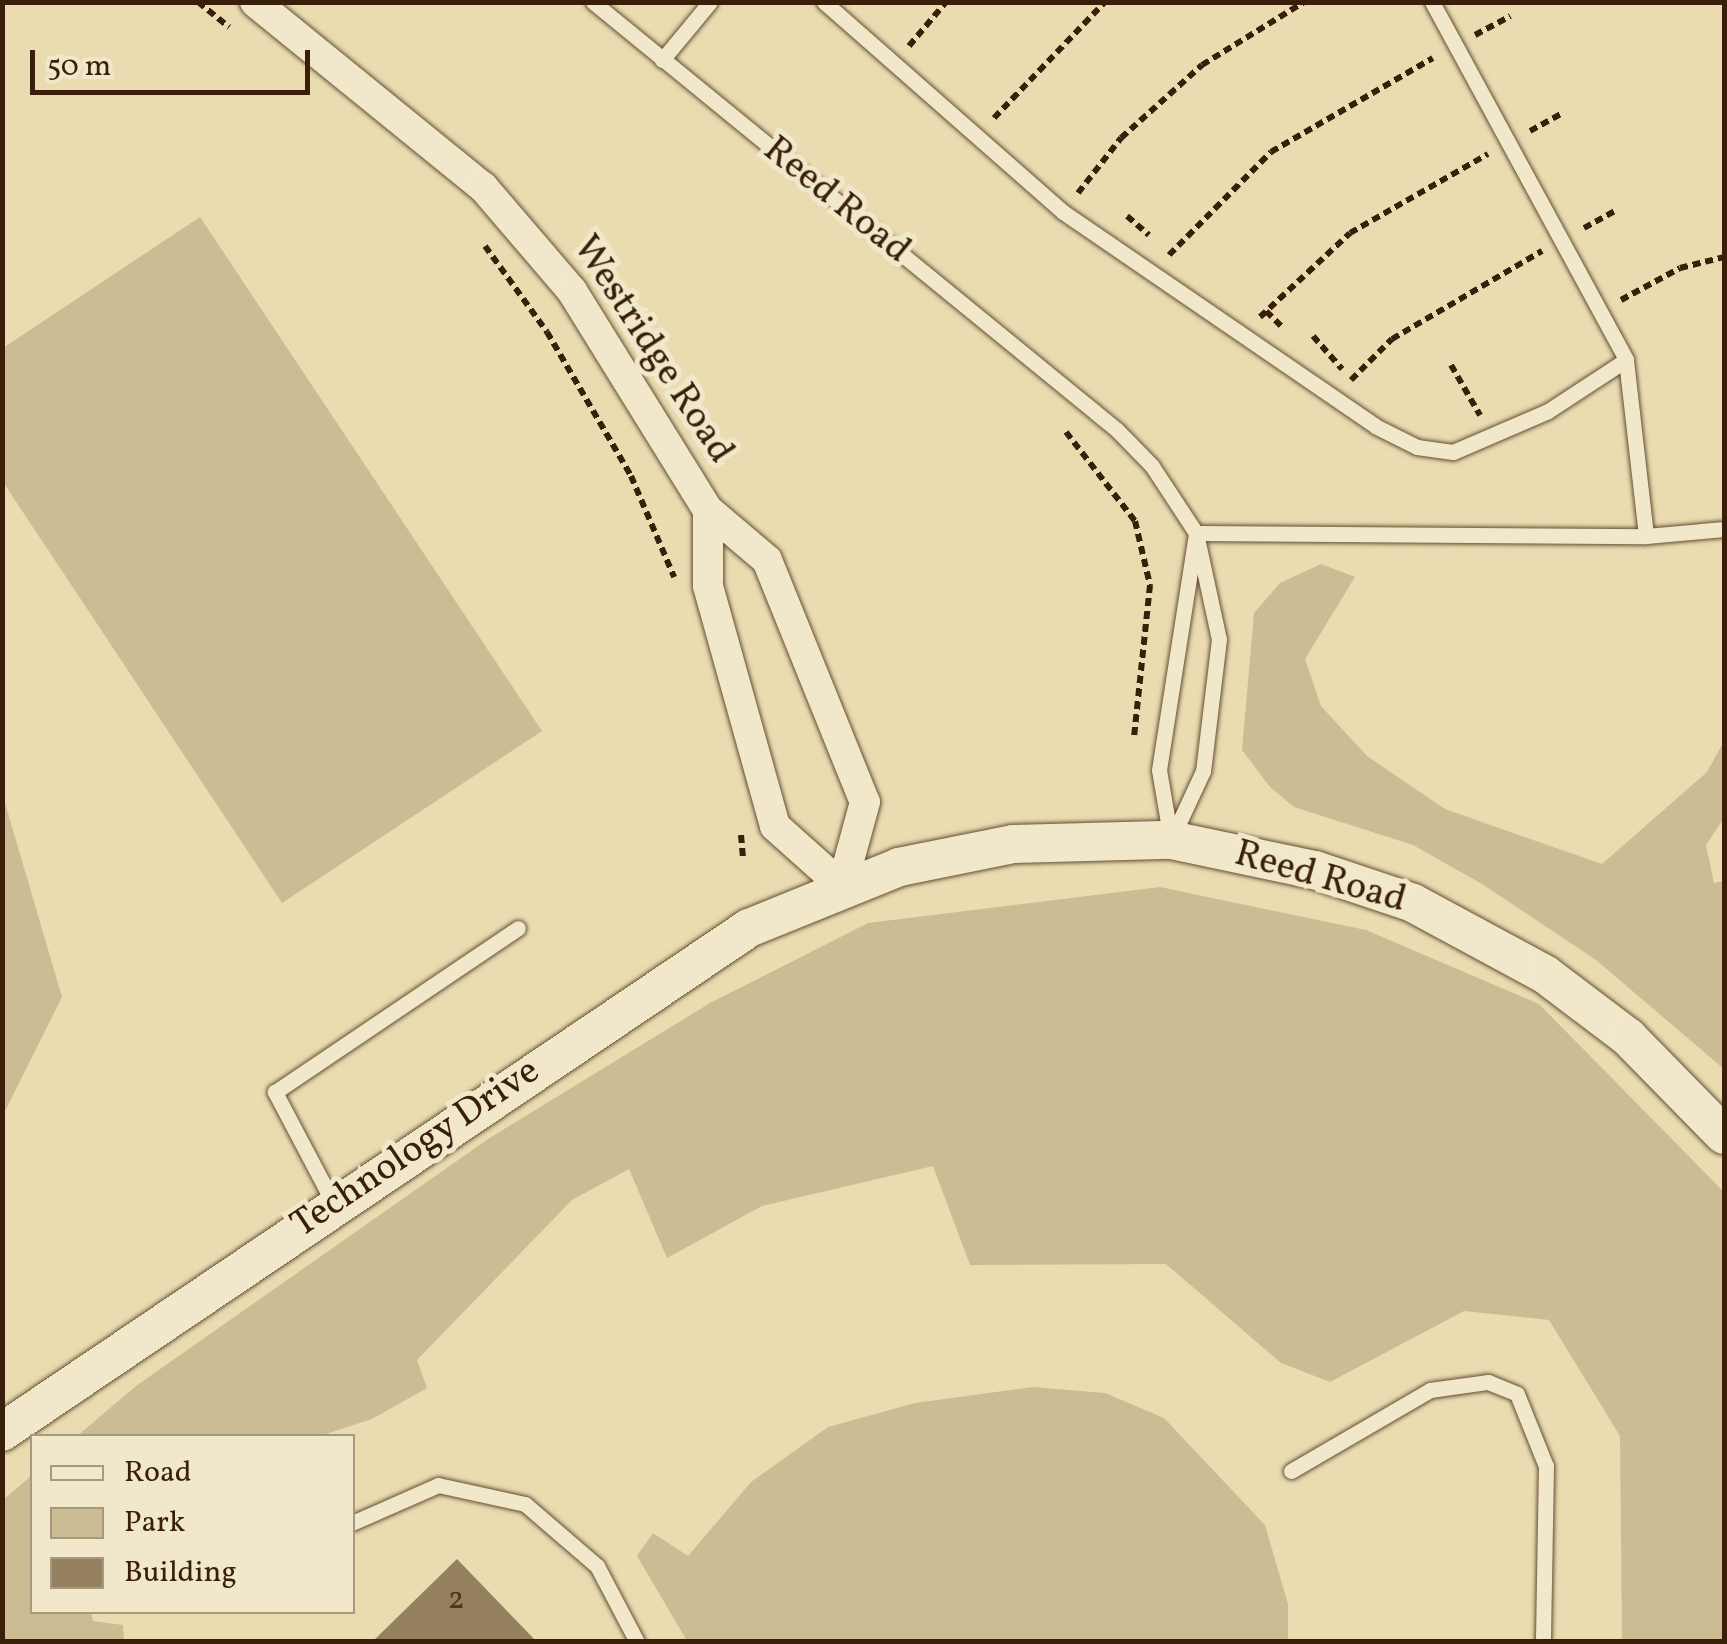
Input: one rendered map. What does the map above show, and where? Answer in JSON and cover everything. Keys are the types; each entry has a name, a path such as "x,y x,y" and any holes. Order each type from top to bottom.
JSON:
{"street":[{"name":"Westridge Road","path":"254,2 483,187 572,291 708,510 767,560 865,802 842,886 775,826 708,586 708,510"},
{"name":"Reed Road","path":"842,886 1012,844 1170,840 1314,870 1456,921 1628,1036 1724,1134"},
{"name":"Technology Drive","path":"2,1432 705,955 842,886"}],"lane":[{"name":"Reed Road","path":"593,2 1117,430 1152,466 1196,534"},
{"path":"662,60 710,2"},
{"path":"824,2 975,140 1063,212 1336,400 1416,446 1453,452 1548,411 1626,360"},
{"path":"1432,2 1626,360 1646,536"},
{"path":"1196,534 1646,536 1724,529"},
{"path":"1170,840 1203,771 1219,639 1196,534"},
{"path":"1170,840 1158,770 1196,534"},
{"path":"334,1204 275,1092 518,928"},
{"path":"1291,1471 1430,1390 1488,1382 1517,1394 1546,1466 1543,1642"},
{"path":"355,1523 438,1485 524,1504 597,1566 637,1642"}],"path":[{"path":"198,2 244,39"},
{"path":"892,65 946,2"},
{"path":"975,140 1042,60 1105,2"},
{"path":"1063,212 1121,138 1202,65 1304,2"},
{"path":"1154,276 1187,230 1271,152 1510,16"},
{"path":"1246,338 1296,278 1350,234 1563,113"},
{"path":"1336,400 1392,339 1616,210"},
{"path":"479,237 547,332 631,476 682,596"},
{"path":"1621,300 1680,268 1724,257"},
{"path":"1313,336 1352,380"},
{"path":"1450,365 1482,418"},
{"path":"1066,432 1135,521 1150,586 1134,745"},
{"path":"740,826 743,858"}],"green space":[{"path":"200,217 542,731 282,903 3,482 3,348"},
{"path":"1321,564 1355,577 1305,659 1321,706 1367,756 1445,809 1602,864 1707,772 1724,741 1724,818 1706,845 1714,883 1724,881 1724,1069 1596,960 1482,884 1413,845 1294,807 1270,787 1242,750 1254,613 1280,583"},
{"path":"3,796 62,997 2,1115"},
{"path":"1160,887 1366,930 1539,1004 1724,1192 1724,1641 1622,1641 1620,1436 1549,1320 1464,1311 1330,1382 1281,1363 1166,1264 970,1265 933,1166 762,1206 667,1258 629,1169 572,1200 417,1360 427,1388 372,1419 326,1434 79,1434 136,1386 488,1139 710,1003 868,923"},
{"path":"1033,1387 1105,1393 1164,1418 1265,1525 1288,1604 1288,1641 687,1641 637,1556 653,1533 688,1556 751,1482 828,1427 915,1403"},
{"path":"30,1477 30,1614 91,1614 93,1621 123,1625 124,1641 3,1641 3,1500"}],"building":[{"path":"457,1559 537,1642 372,1642"}]}
